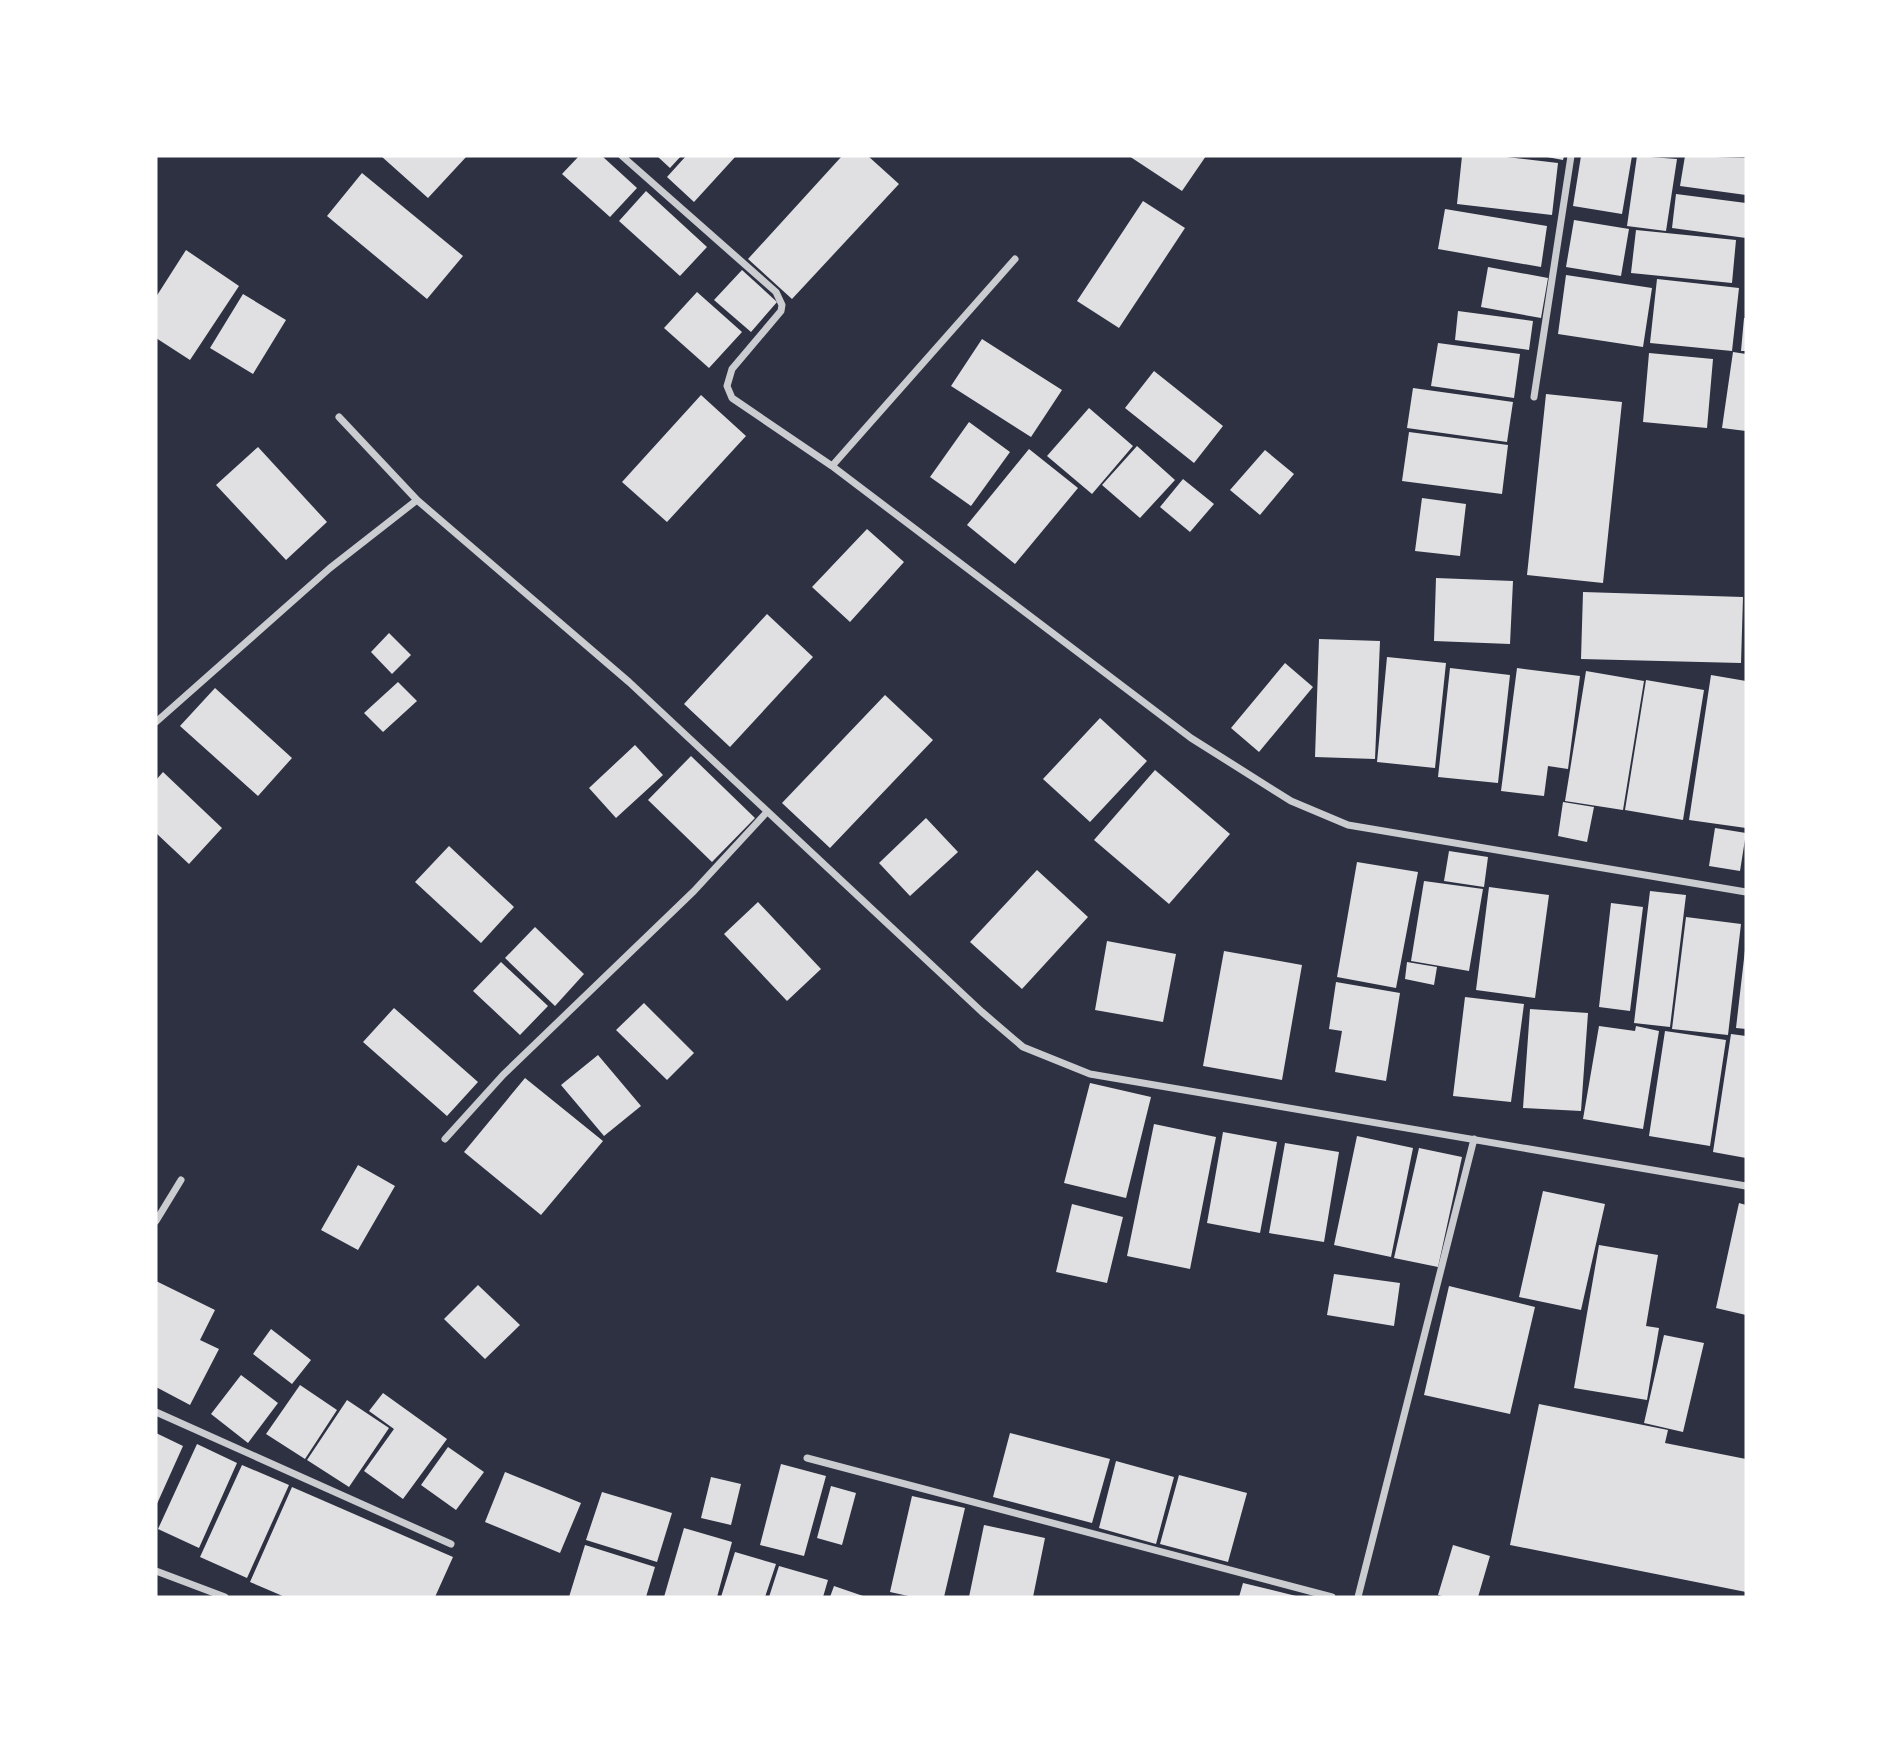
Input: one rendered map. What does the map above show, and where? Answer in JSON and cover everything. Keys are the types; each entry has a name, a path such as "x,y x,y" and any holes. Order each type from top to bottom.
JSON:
{"street":[{"path":"622,156 776,292 782,305 781,311 732,369 728,379 728,390 732,398 832,466 1191,738 1291,801 1348,825 1746,892"},
{"path":"1534,397 1571,156"},
{"path":"832,466 1015,258"},
{"path":"339,417 416,500 629,682 766,813 1023,1047 1090,1074 1746,1185"},
{"path":"156,722 331,568 416,500"},
{"path":"445,1139 503,1075 694,891 766,813"},
{"path":"1358,1597 1474,1139"},
{"path":"156,1221 181,1180"},
{"path":"156,1412 451,1544"},
{"path":"807,1458 1332,1597"},
{"path":"156,1571 225,1597"}],"building":[{"path":"381,156 467,156 428,198"},
{"path":"579,156 602,156 637,188 610,217 562,174"},
{"path":"657,156 681,156 670,168"},
{"path":"686,156 736,156 694,202 667,177"},
{"path":"842,156 868,156 899,184 792,299 748,259"},
{"path":"1129,156 1206,156 1182,191"},
{"path":"1462,156 1498,156 1558,163 1552,215 1457,204"},
{"path":"1547,156 1564,156 1563,160"},
{"path":"1581,156 1632,156 1622,214 1573,206"},
{"path":"1637,156 1677,159 1666,231 1627,226"},
{"path":"1685,156 1746,158 1746,195 1680,186"},
{"path":"362,173 463,256 427,299 327,216"},
{"path":"646,191 707,247 680,276 619,221"},
{"path":"1676,194 1746,203 1746,238 1672,228"},
{"path":"1143,201 1185,228 1119,328 1077,301"},
{"path":"1445,209 1547,226 1541,267 1438,249"},
{"path":"1574,220 1629,229 1621,276 1566,267"},
{"path":"1636,230 1736,240 1732,283 1631,273"},
{"path":"186,250 239,286 190,360 156,338 156,297"},
{"path":"1488,267 1548,278 1541,318 1481,307"},
{"path":"742,270 777,302 751,332 714,300"},
{"path":"1566,275 1652,288 1643,347 1558,334"},
{"path":"1657,279 1739,288 1732,351 1650,343"},
{"path":"697,292 742,332 709,368 664,328"},
{"path":"243,294 286,320 253,374 210,348"},
{"path":"1458,311 1533,321 1529,350 1455,340"},
{"path":"1744,318 1746,351 1741,351"},
{"path":"982,339 1062,390 1031,437 951,386"},
{"path":"1438,343 1520,354 1514,398 1431,386"},
{"path":"1733,352 1746,354 1746,431 1722,428"},
{"path":"1649,353 1713,359 1707,428 1643,422"},
{"path":"1154,371 1223,426 1194,463 1125,408"},
{"path":"1413,388 1513,402 1507,442 1407,428"},
{"path":"1546,394 1622,402 1603,583 1527,575"},
{"path":"701,395 746,436 667,522 622,482"},
{"path":"1089,408 1133,446 1092,494 1047,456"},
{"path":"969,422 1010,452 971,506 930,477"},
{"path":"1409,432 1508,445 1502,494 1402,481"},
{"path":"1137,446 1175,480 1140,518 1102,485"},
{"path":"258,447 327,522 286,560 216,485"},
{"path":"1029,449 1078,488 1015,564 967,525"},
{"path":"1265,450 1294,474 1260,515 1230,490"},
{"path":"1183,479 1214,504 1190,532 1160,507"},
{"path":"1422,498 1466,504 1460,556 1415,551"},
{"path":"867,529 904,562 850,622 812,587"},
{"path":"1436,578 1513,581 1510,644 1434,641"},
{"path":"1583,592 1743,597 1741,663 1581,659"},
{"path":"767,614 813,657 730,747 684,704"},
{"path":"389,633 411,655 392,674 371,652"},
{"path":"1319,639 1380,641 1375,759 1315,757"},
{"path":"1387,657 1446,663 1435,768 1377,762"},
{"path":"1285,663 1313,687 1259,752 1231,728"},
{"path":"1450,668 1510,675 1498,783 1438,777"},
{"path":"1517,668 1580,676 1568,769 1548,766 1544,796 1501,791"},
{"path":"1586,671 1644,681 1623,810 1565,801"},
{"path":"1711,675 1746,681 1746,828 1689,820"},
{"path":"1646,680 1704,690 1683,820 1625,810"},
{"path":"398,682 417,701 383,732 364,713"},
{"path":"215,688 292,758 258,796 180,726"},
{"path":"885,695 933,740 830,848 782,803"},
{"path":"1100,718 1147,761 1090,822 1043,779"},
{"path":"635,745 663,775 616,818 589,788"},
{"path":"691,756 755,818 712,862 648,800"},
{"path":"1155,770 1230,834 1169,904 1094,840"},
{"path":"163,772 222,828 189,864 156,833 156,780"},
{"path":"1563,802 1594,807 1587,842 1558,836"},
{"path":"926,818 958,852 910,896 879,863"},
{"path":"1715,828 1746,833 1740,871 1709,866"},
{"path":"449,846 514,907 481,943 415,882"},
{"path":"1449,851 1488,857 1484,887 1444,881"},
{"path":"1357,862 1418,872 1396,988 1337,977"},
{"path":"1037,870 1088,917 1022,989 970,942"},
{"path":"1424,881 1483,889 1469,971 1411,961"},
{"path":"1489,887 1549,895 1535,998 1476,990"},
{"path":"1650,891 1686,895 1670,1027 1634,1023"},
{"path":"758,902 821,969 787,1001 724,934"},
{"path":"1611,903 1643,907 1630,1011 1599,1007"},
{"path":"1686,917 1741,924 1728,1035 1672,1029"},
{"path":"535,927 584,974 555,1006 505,958"},
{"path":"1107,941 1176,954 1163,1022 1095,1010"},
{"path":"1746,950 1746,1029 1736,1028"},
{"path":"1224,951 1302,965 1282,1080 1203,1066"},
{"path":"501,962 548,1006 520,1035 473,991"},
{"path":"1407,962 1437,967 1434,985 1405,979"},
{"path":"1336,982 1400,993 1386,1081 1335,1072 1342,1031 1329,1029"},
{"path":"1465,997 1524,1004 1511,1102 1453,1096"},
{"path":"644,1003 694,1053 667,1080 616,1030"},
{"path":"394,1008 478,1082 447,1116 363,1042"},
{"path":"1530,1009 1588,1013 1581,1111 1523,1108"},
{"path":"1599,1026 1635,1031 1636,1026 1659,1031 1643,1129 1583,1119"},
{"path":"1665,1031 1726,1040 1710,1146 1649,1136"},
{"path":"1731,1034 1746,1036 1746,1158 1713,1152"},
{"path":"598,1055 641,1106 604,1136 561,1085"},
{"path":"525,1078 603,1141 541,1215 464,1152"},
{"path":"1090,1083 1151,1097 1126,1198 1064,1183"},
{"path":"1154,1124 1216,1137 1190,1269 1127,1256"},
{"path":"1223,1132 1277,1142 1260,1233 1207,1223"},
{"path":"1357,1136 1413,1148 1391,1257 1334,1245"},
{"path":"1285,1143 1339,1152 1324,1242 1269,1233"},
{"path":"1419,1148 1462,1157 1438,1267 1394,1258"},
{"path":"358,1165 395,1186 358,1250 321,1230"},
{"path":"1543,1191 1605,1204 1581,1310 1519,1297"},
{"path":"1739,1203 1746,1205 1746,1315 1716,1308"},
{"path":"1072,1204 1123,1217 1107,1283 1056,1272"},
{"path":"1599,1245 1658,1255 1646,1326 1659,1328 1647,1400 1574,1388"},
{"path":"1334,1274 1400,1283 1394,1326 1327,1315"},
{"path":"156,1281 215,1310 200,1340 219,1349 190,1405 156,1387"},
{"path":"478,1285 520,1325 485,1359 444,1319"},
{"path":"1449,1286 1535,1307 1510,1414 1424,1395"},
{"path":"271,1329 311,1360 292,1384 253,1354"},
{"path":"1664,1335 1704,1343 1683,1432 1644,1423"},
{"path":"241,1375 278,1403 248,1443 211,1414"},
{"path":"300,1385 337,1410 305,1459 266,1434"},
{"path":"383,1393 447,1439 403,1499 364,1471 394,1429 369,1411"},
{"path":"347,1400 389,1428 349,1487 307,1460"},
{"path":"1539,1404 1668,1430 1665,1443 1746,1459 1746,1592 1510,1545"},
{"path":"156,1433 183,1446 156,1506"},
{"path":"1010,1433 1110,1459 1092,1523 993,1497"},
{"path":"197,1444 237,1463 199,1548 158,1529"},
{"path":"448,1447 484,1472 456,1510 421,1485"},
{"path":"1116,1461 1174,1477 1156,1544 1099,1528"},
{"path":"781,1464 826,1476 804,1556 760,1545"},
{"path":"242,1465 289,1485 247,1578 200,1557"},
{"path":"505,1472 581,1503 560,1553 485,1522"},
{"path":"1179,1475 1247,1493 1228,1562 1160,1544"},
{"path":"711,1477 741,1484 731,1525 701,1518"},
{"path":"831,1486 856,1493 842,1545 817,1538"},
{"path":"292,1487 453,1557 435,1597 285,1597 250,1582"},
{"path":"602,1492 672,1513 657,1562 586,1540"},
{"path":"912,1496 965,1508 944,1597 913,1597 890,1592"},
{"path":"984,1525 1045,1538 1033,1597 969,1597"},
{"path":"684,1528 732,1542 717,1597 664,1597"},
{"path":"585,1545 655,1567 646,1597 569,1597"},
{"path":"1453,1545 1490,1556 1478,1597 1438,1595"},
{"path":"735,1552 776,1564 765,1597 721,1597"},
{"path":"779,1566 828,1580 823,1597 769,1597"},
{"path":"1243,1583 1296,1596 1296,1597 1239,1597"},
{"path":"834,1586 866,1597 830,1597"}]}
